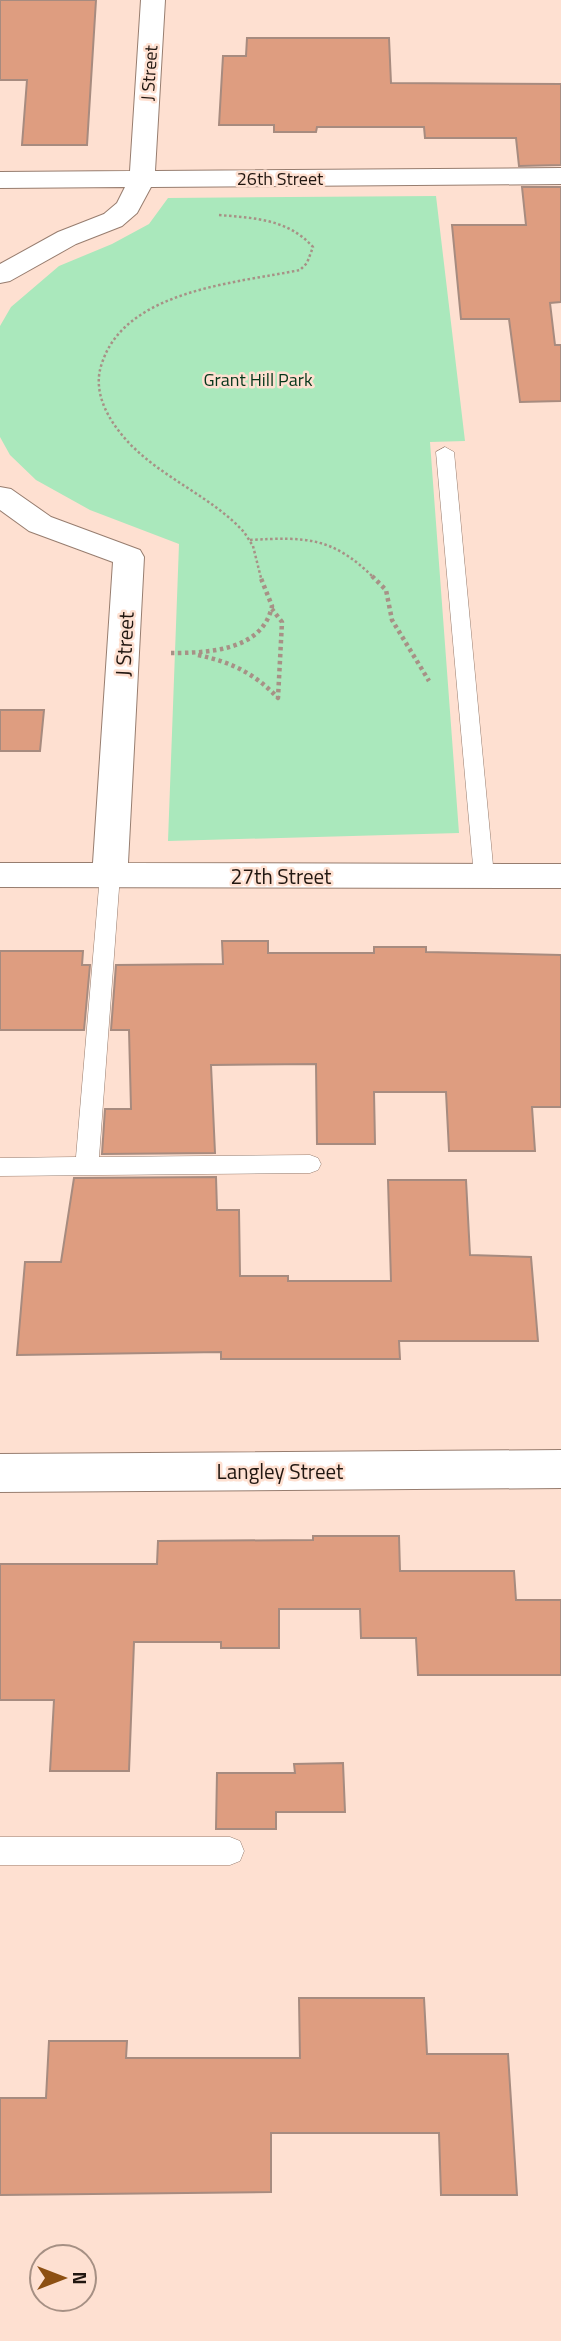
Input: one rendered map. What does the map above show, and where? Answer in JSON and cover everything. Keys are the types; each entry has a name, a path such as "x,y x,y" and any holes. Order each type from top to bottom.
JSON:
{"street":[{"name":"J Street","path":"0,275 67,238 113,220 128,207 142,178 153,0"},
{"name":"26th Street","path":"0,180 561,176"},
{"name":"J Street","path":"0,496 40,524 129,557 110,875"},
{"name":"27th Street","path":"0,876 561,876"},
{"name":"Langley Street","path":"0,1473 561,1469"}],"lane":[{"path":"445,452 484,876"},
{"path":"87,1166 110,875"},
{"path":"0,1167 310,1164"},
{"path":"0,1851 230,1851"}],"path":[{"path":"171,653 215,652 240,644 259,631 271,614 273,600 260,577 250,540 236,524 158,467 121,434 97,390 99,366 109,344 121,328 140,314 165,302 193,294 300,270 307,263 313,247 304,235 283,224 213,214"},
{"path":"250,540 293,538 328,545 353,557 386,590 395,627 436,691"},
{"path":"190,653 250,671 259,676 278,698 282,622 272,608"}],"green space":[{"name":"Grant Hill Park","path":"436,196 465,441 430,442 459,833 168,841 179,544 90,510 36,480 10,455 0,437 0,326 11,307 59,266 112,244 149,224 168,198"}],"building":[{"path":"0,0 96,0 87,145 22,145 27,80 0,80"},
{"path":"247,38 389,38 391,83 561,84 561,165 519,166 516,138 425,138 424,127 317,127 316,132 274,132 274,125 219,125 223,56 246,56"},
{"path":"522,187 561,187 561,302 550,303 555,345 561,345 561,401 520,402 509,319 461,319 452,225 526,225"},
{"path":"0,710 44,710 40,751 0,751"},
{"path":"222,941 268,941 268,953 374,953 374,947 426,947 426,952 561,955 561,1107 532,1107 535,1151 449,1151 446,1092 374,1092 375,1144 317,1144 316,1064 211,1065 215,1153 102,1154 105,1109 131,1109 129,1030 111,1030 116,965 223,964"},
{"path":"0,951 83,951 82,965 90,965 84,1030 0,1030"},
{"path":"216,1177 217,1210 239,1210 240,1276 288,1276 288,1281 391,1281 388,1180 466,1180 470,1255 531,1257 538,1341 399,1341 400,1359 221,1359 221,1352 17,1355 25,1262 61,1262 74,1178"},
{"path":"313,1536 399,1536 400,1571 514,1571 516,1600 561,1600 561,1675 418,1675 416,1638 361,1638 360,1609 279,1609 279,1648 221,1648 221,1642 134,1642 129,1771 50,1771 54,1700 0,1700 0,1564 157,1564 158,1541 313,1540"},
{"path":"343,1763 345,1812 276,1812 276,1829 216,1829 217,1773 295,1773 294,1764"},
{"path":"299,1998 424,1998 427,2054 508,2054 517,2195 441,2195 439,2133 271,2133 271,2192 0,2195 0,2098 46,2098 49,2041 127,2041 126,2058 300,2058"}]}
